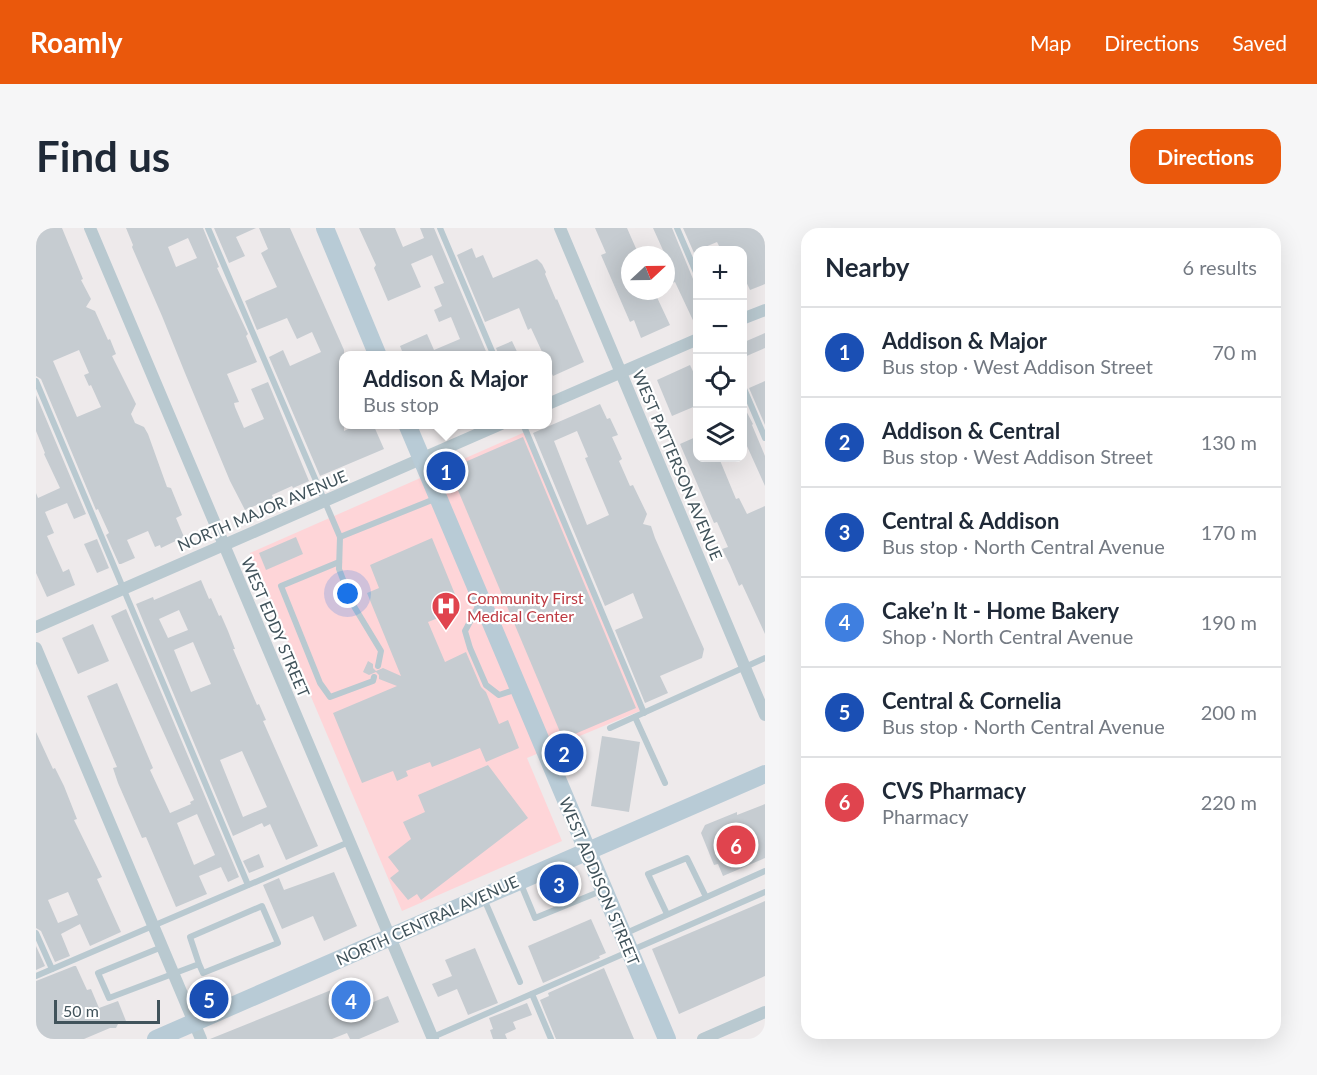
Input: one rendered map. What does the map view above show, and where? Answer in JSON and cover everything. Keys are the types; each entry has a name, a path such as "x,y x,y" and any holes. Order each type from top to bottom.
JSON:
{"street":[{"name":"WEST EDDY STREET","path":"90,228 432,1039"},
{"path":"325,228 376,351"},
{"name":"WEST PATTERSON AVENUE","path":"560,228 765,715"},
{"path":"747,317 765,310"},
{"path":"552,402 693,341"},
{"name":"WEST ADDISON STREET","path":"409,429 668,1039"},
{"name":"NORTH MAJOR AVENUE","path":"36,627 490,429"},
{"path":"36,648 197,1031"},
{"name":"NORTH CENTRAL AVENUE","path":"157,1039 197,1031 389,937 765,774"},
{"path":"703,1039 765,1012"}],"lane":[{"path":"208,228 323,502 340,537 339,569 352,603 381,651 378,666"},
{"path":"440,228 492,351"},
{"path":"677,228 693,265"},
{"path":"36,381 249,885"},
{"path":"747,396 765,438"},
{"path":"524,429 644,713"},
{"path":"340,537 438,497"},
{"path":"339,562 281,586 320,683 330,697 373,681 374,677"},
{"path":"481,599 465,631 470,648 486,685 499,695 519,688"},
{"path":"610,728 765,658"},
{"path":"635,717 665,783"},
{"path":"36,976 349,842"},
{"path":"667,914 648,874 687,858 706,897"},
{"path":"432,1039 532,994 627,943 667,914 765,871"},
{"path":"519,880 535,918 604,890"},
{"path":"627,943 765,892"},
{"path":"483,896 520,981"},
{"path":"262,906 278,943 203,973 199,964 190,937 262,906"},
{"path":"36,933 52,969"},
{"path":"162,947 98,973 110,998 199,964"},
{"path":"532,994 551,1039"}],"shaded area":[{"name":"Community First Medical Center","path":"525,432 642,710 527,758 562,841 402,911 250,553"}],"building":[{"path":"36,228 62,228 83,279 81,280 91,299 86,307 95,311 108,340 110,339 116,354 112,356 136,404 131,414 135,423 144,427 148,434 167,487 171,488 182,515 176,518 184,537 161,548 160,545 155,547 148,531 127,540 135,558 119,564 106,535 109,533 98,509 96,510 41,379 36,376","holes":["79,350 89,373 84,375 101,407 77,417 53,361"]},
{"path":"126,228 203,228 219,267 217,268 248,334 246,336 257,362 227,374 239,402 234,403 235,407 244,428 264,419 251,389 268,382 309,481 272,495 273,498 245,510 230,481","holes":["188,238 197,258 176,267 168,247"]},
{"path":"214,228 256,228 236,237 245,256 229,263"},
{"path":"259,228 290,228 344,350 339,351 339,429 344,429 344,431 375,429 384,449 320,476 269,357 283,350 290,366 321,352 312,332 297,339 287,318 257,330 245,301 277,287 261,253 268,249"},
{"path":"359,228 395,228 403,247 424,238 420,228 434,228 486,351 402,351 400,346 427,334 434,350 460,339 451,317 439,322 434,310 442,306 434,287 444,283 432,255 411,264 421,287 388,301 374,268 376,265"},
{"path":"595,228 627,228 635,246 621,246 621,300 658,300 670,325 641,338 634,320 630,322 601,255 606,253"},
{"path":"653,228 672,228 693,279 693,320 675,282 675,246 661,246"},
{"path":"683,228 761,228 765,237 765,284 750,290 747,284 747,246 719,246 717,242 708,246 693,246 693,251"},
{"path":"472,248 476,258 483,255 493,278 537,259 546,272 584,362 553,376 552,351 542,351 531,328 528,330 519,308 485,322 457,255"},
{"path":"765,333 765,348 747,356 747,341"},
{"path":"512,341 517,351 497,351 496,348"},
{"path":"690,365 693,371 693,407 672,416 657,380"},
{"path":"765,381 765,425 749,388"},
{"path":"36,395 86,514 74,519 67,503 45,512 54,533 47,536 63,572 69,569 75,585 47,597 36,573 36,493 38,498 60,488 36,431"},
{"path":"600,404 618,435 612,437 622,459 619,461 630,486 633,485 647,514 643,524 651,526 704,649 702,658 660,676 668,693 645,703 615,630 643,618 633,593 605,606 533,433 542,429 552,429 552,425","holes":["577,431 588,457 585,458 609,515 587,525 554,441"]},
{"path":"747,413 765,456 765,486 747,446"},
{"path":"523,437 636,708 563,739 449,469"},
{"path":"693,438 693,462 721,462 736,499 739,498 747,514 765,506 765,634 742,584 739,586 722,549 728,547 717,522 714,523 680,444"},
{"path":"296,537 303,554 266,570 259,553"},
{"path":"432,538 461,609 428,622 445,662 466,652 499,724 508,720 519,748 486,762 480,748 432,767 430,762 406,771 408,776 397,781 393,771 362,783 333,713 397,686 379,679 376,672 369,675 363,672 368,661 373,664 376,671 383,668 401,676 367,593 379,588 370,565"},
{"path":"97,539 109,568 97,573 84,544"},
{"path":"201,580 209,599 211,598 219,616 221,615 257,705 259,704 266,720 263,721 318,846 286,860 270,824 264,827 262,823 233,836 136,604 153,597 154,600","holes":["179,610 188,630 168,638 159,619","193,642 211,684 191,692 174,650","242,751 267,807 243,817 220,760"]},
{"path":"126,609 239,877 228,882 221,867 199,876 207,894 176,907 146,837 142,838 118,783 113,768 117,767 87,696 117,683 153,768 150,770 170,813 191,804 190,802 194,800 111,616","holes":["197,814 215,855 194,865 177,823"]},
{"path":"93,624 109,661 78,674 62,638"},
{"path":"36,732 53,769 55,768 64,786 77,819 74,820 102,877 97,879 121,932 90,946 80,924 61,934 70,956 55,962 41,931 36,928","holes":["68,892 78,915 58,923 48,900"]},
{"path":"602,736 640,742 629,812 591,806"},
{"path":"488,765 528,818 421,900 417,894 408,900 390,878 399,871 388,857 411,839 403,822 425,812 418,795"},
{"path":"765,804 765,858 723,876 718,864 714,865 701,833 705,825"},
{"path":"259,854 264,867 249,873 243,861"},
{"path":"334,872 357,926 324,941 313,916 282,929 263,885 279,878 284,890"},
{"path":"765,901 765,976 679,1014 652,949"},
{"path":"591,919 606,953 599,956 600,958 543,983 528,946"},
{"path":"36,946 45,966 36,970"},
{"path":"475,948 498,1003 468,1015 457,989 438,997 432,984 452,976 445,960"},
{"path":"74,966 87,990 91,989 99,1008 118,1001 126,1021 118,1024 116,1028 110,1028 84,1039 39,1039 36,1031 36,981"},
{"path":"604,968 634,1039 556,1039 540,1000 549,996 548,993"},
{"path":"356,980 366,1005 388,996 399,1022 359,1039 350,1039 347,1033 332,1039 210,1039"},
{"path":"527,1003 532,1015 513,1022 516,1029 505,1034 507,1039 493,1039 490,1030 493,1029 489,1018"}],"place":[{"name":"Addison & Major","path":"446,471"},
{"name":"Community First Medical Center","path":"446,632"},
{"name":"Addison & Central","path":"564,753"},
{"name":"CVS Pharmacy","path":"736,845"},
{"name":"Central & Addison","path":"559,884"},
{"name":"Central & Cornelia","path":"209,999"},
{"name":"Cake’n It - Home Bakery","path":"351,1000"}]}
